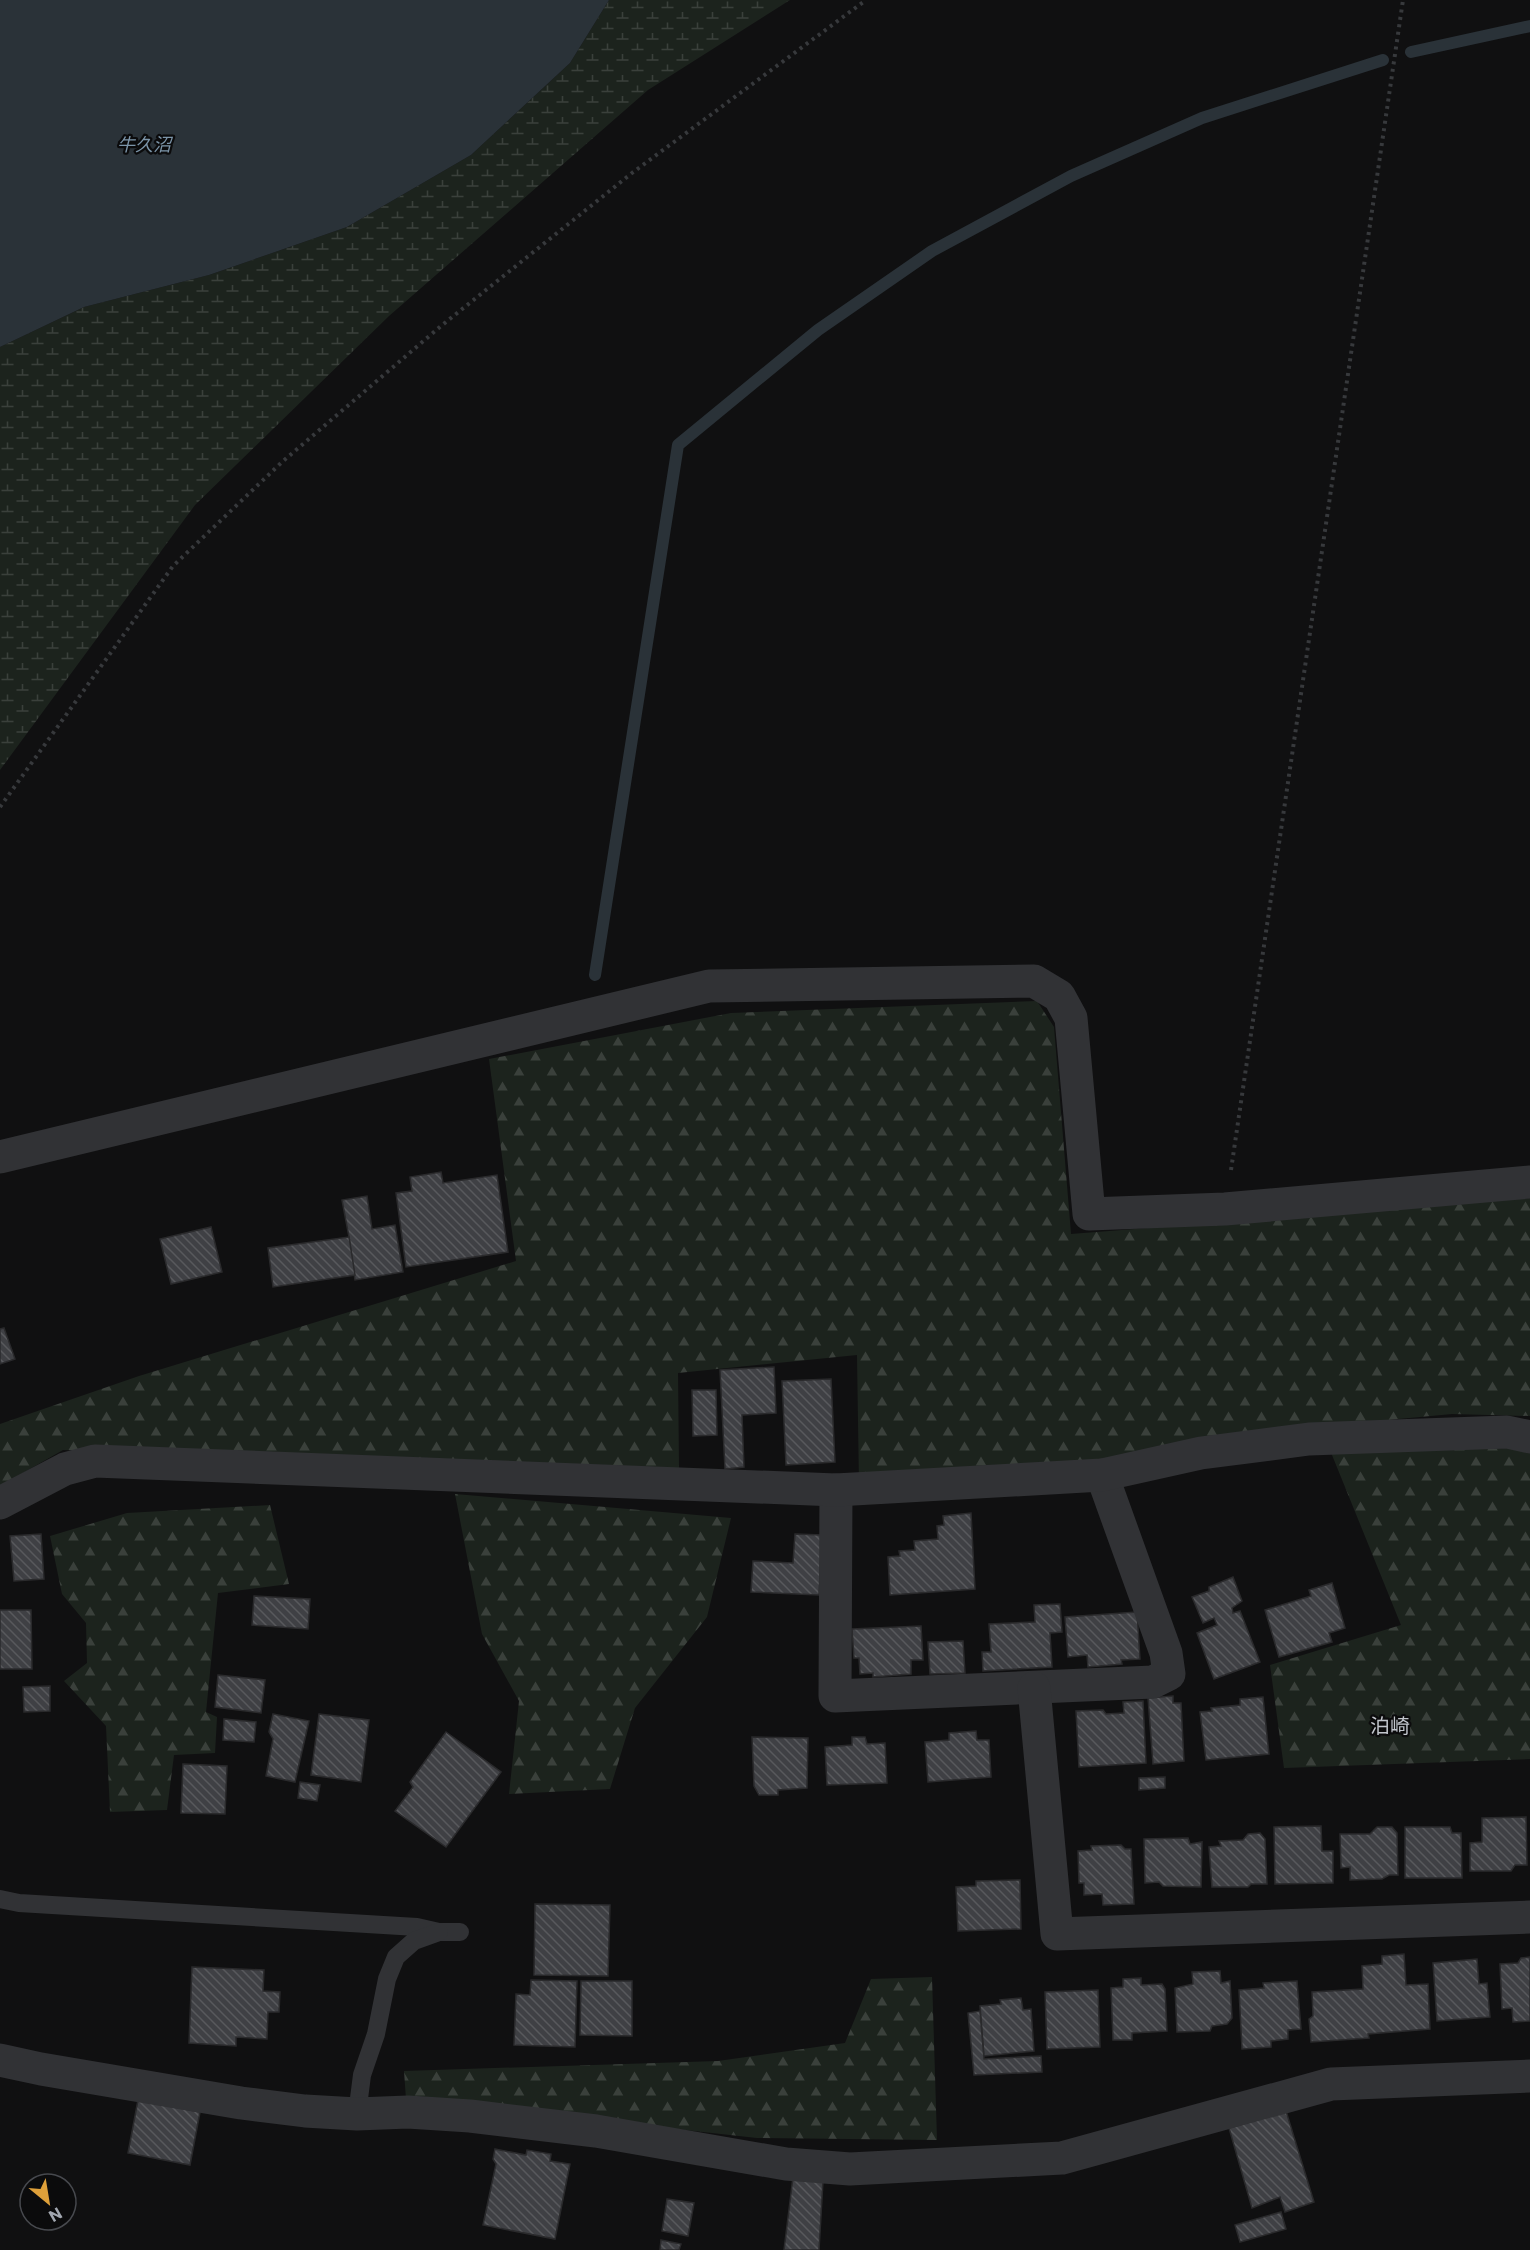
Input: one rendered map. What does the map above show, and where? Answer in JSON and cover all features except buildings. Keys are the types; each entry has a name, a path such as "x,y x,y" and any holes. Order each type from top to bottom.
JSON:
{"street":[{"path":"0,1158 709,986 1034,981 1059,996 1071,1018 1089,1214 1225,1209 1530,1182"},
{"path":"0,1503 65,1469 95,1461 836,1490 1102,1475 1201,1453 1309,1439 1507,1432 1530,1437"},
{"path":"836,1490 835,1696 1153,1682 1169,1674 1166,1653 1102,1475"},
{"path":"1034,1688 1057,1934 1530,1917"},
{"path":"0,2060 241,2103 305,2111 357,2114 408,2112 470,2116 596,2131 786,2164 850,2169 1062,2158 1331,2084 1530,2076"}],"lane":[{"path":"0,1899 19,1903 460,1932"},
{"path":"357,2114 362,2076 376,2034 387,1979 396,1957 414,1941 439,1932"}],"path":[{"path":"0,807 173,566 282,462 441,326 623,180 866,0"},
{"path":"1225,1209 1402,0"}],"green space":[{"path":"609,0 790,0 648,90 389,316 195,505 0,770 0,347 84,307 209,275 347,227 471,155 570,63"},
{"path":"1037,1001 1054,1027 1071,1234 1530,1198 1530,1416 1452,1414 1259,1432 1117,1458 859,1483 857,1355 678,1373 679,1469 63,1450 0,1486 0,1424 139,1376 516,1261 489,1059 731,1013"},
{"path":"1530,1448 1530,1759 1284,1768 1270,1665 1401,1625 1330,1450"},
{"path":"455,1494 731,1518 707,1617 635,1708 610,1789 509,1794 519,1701 482,1634"},
{"path":"270,1505 289,1584 218,1593 206,1712 217,1717 215,1753 174,1755 167,1810 110,1812 106,1726 64,1681 87,1663 86,1623 62,1594 50,1536 127,1513"},
{"path":"932,1977 937,2140 757,2138 406,2099 404,2071 718,2061 845,2043 871,1979"}],"water":[{"name":"牛久沼","path":"0,0 609,0 570,63 471,155 347,227 209,275 84,307 0,347"}],"waterway":[{"path":"1411,52 1530,26"},
{"path":"595,975 678,445 818,330 932,251 1071,176 1202,118 1383,60"}],"district":[{"name":"泊崎","path":"1390,1725"}]}
